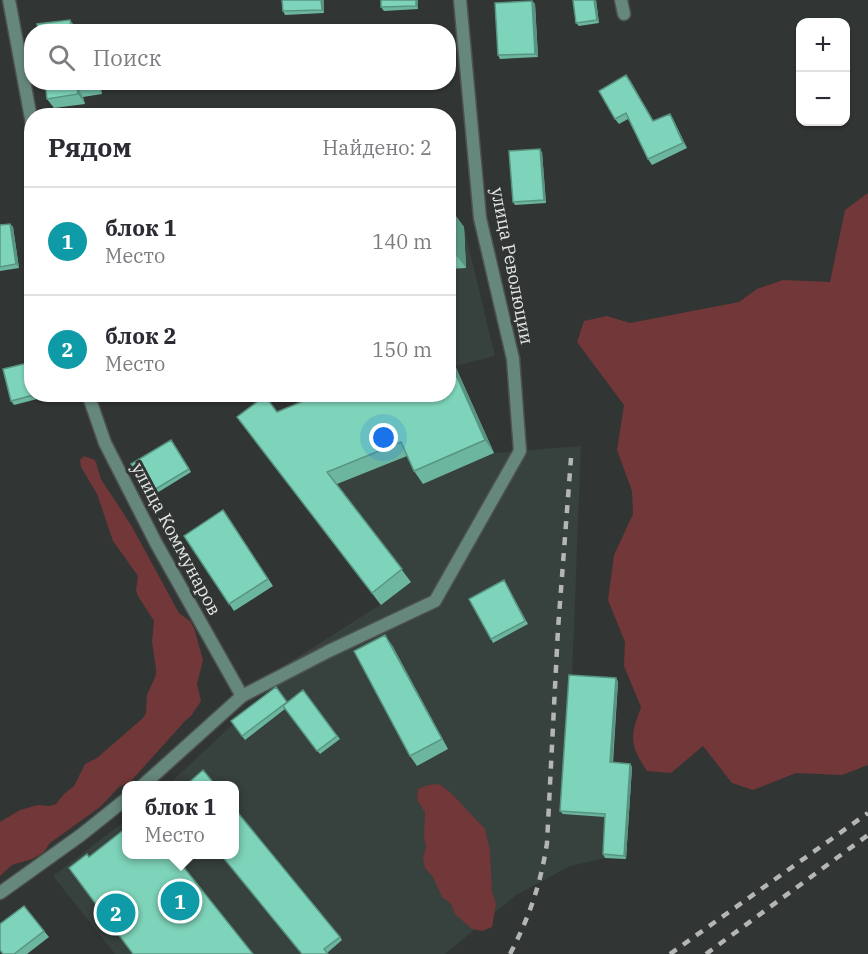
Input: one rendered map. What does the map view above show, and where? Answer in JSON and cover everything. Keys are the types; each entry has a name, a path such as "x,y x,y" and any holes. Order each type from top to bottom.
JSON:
{"street":[{"name":"улица Революции","path":"148,781 242,696 329,651 435,601 520,451 513,359 480,218 460,0"},
{"path":"621,0 624,14"},
{"path":"6,6 24,88"},
{"path":"25,90 28,108"},
{"name":"улица Коммунаров","path":"91,402 105,443 156,543 242,696"},
{"path":"0,893 81,835 122,802"}],"shaded area":[{"path":"868,193 868,765 842,775 796,773 753,790 732,783 703,746 671,773 647,771 637,754 633,740 641,707 624,666 625,642 608,600 614,555 633,514 632,491 617,450 624,405 577,342 584,321 607,316 630,323 739,302 757,289 783,280 830,282 845,210"},
{"path":"464,227 495,356 456,366 456,228"},
{"path":"456,366 494,453 581,446 572,678 618,682 612,765 632,767 626,859 605,858 570,866 515,896 445,954 115,954 53,876 122,823 122,859 239,859 239,781 172,781 233,724 278,690 266,677 380,605 246,430 405,402 456,402"},
{"path":"84,456 95,460 101,479 131,525 179,613 190,621 194,628 203,660 197,684 201,701 191,716 131,781 122,781 122,786 100,807 50,843 43,853 12,865 0,876 0,822 20,810 38,805 56,804 74,786 85,764 97,758 143,718 146,713 147,695 156,675 152,641 154,621 138,596 136,590 138,576 113,541 97,494 81,467 80,460"},
{"path":"439,784 450,792 485,829 490,851 492,892 496,904 492,927 482,931 472,929 455,914 451,904 442,897 433,877 425,868 423,858 426,847 425,812 417,800 418,789"}],"building":[{"path":"282,0 321,0 322,10 283,11"},
{"path":"381,0 416,0 416,6 381,7"},
{"path":"573,0 594,0 597,20 576,23"},
{"path":"532,1 535,54 498,55 495,3"},
{"path":"70,20 70,24 37,24"},
{"path":"626,75 653,121 670,114 683,143 648,159 626,113 615,119 599,91"},
{"path":"46,90 77,90 78,94 47,99"},
{"path":"540,149 544,200 513,202 509,151"},
{"path":"10,224 16,264 0,267 0,225"},
{"path":"24,364 24,398 11,401 3,369"},
{"path":"456,375 485,440 414,471 401,442 327,472 402,569 372,593 237,417 257,402 270,402 277,412 301,402 456,402"},
{"path":"171,440 189,469 149,493 131,464"},
{"path":"223,510 268,579 229,604 184,536"},
{"path":"504,580 525,621 491,639 469,599"},
{"path":"385,635 442,739 410,756 354,651"},
{"path":"569,675 616,678 610,762 630,764 624,856 603,854 605,814 560,811"},
{"path":"276,687 287,702 242,736 231,721"},
{"path":"303,690 337,736 317,751 283,706"},
{"path":"203,770 212,781 191,781"},
{"path":"239,814 340,937 324,949 328,954 302,954 224,859 239,859"},
{"path":"122,831 122,859 177,859 253,954 133,954 69,868 87,854 89,857"},
{"path":"24,906 44,931 14,954 3,954 0,950 0,924"}],"railway":[{"path":"510,954 533,900 547,843 558,629 571,458"},
{"path":"670,954 868,813"},
{"path":"706,954 868,835"}],"place":[{"name":"блок 1","path":"180,901"},
{"name":"блок 2","path":"116,913"}]}
